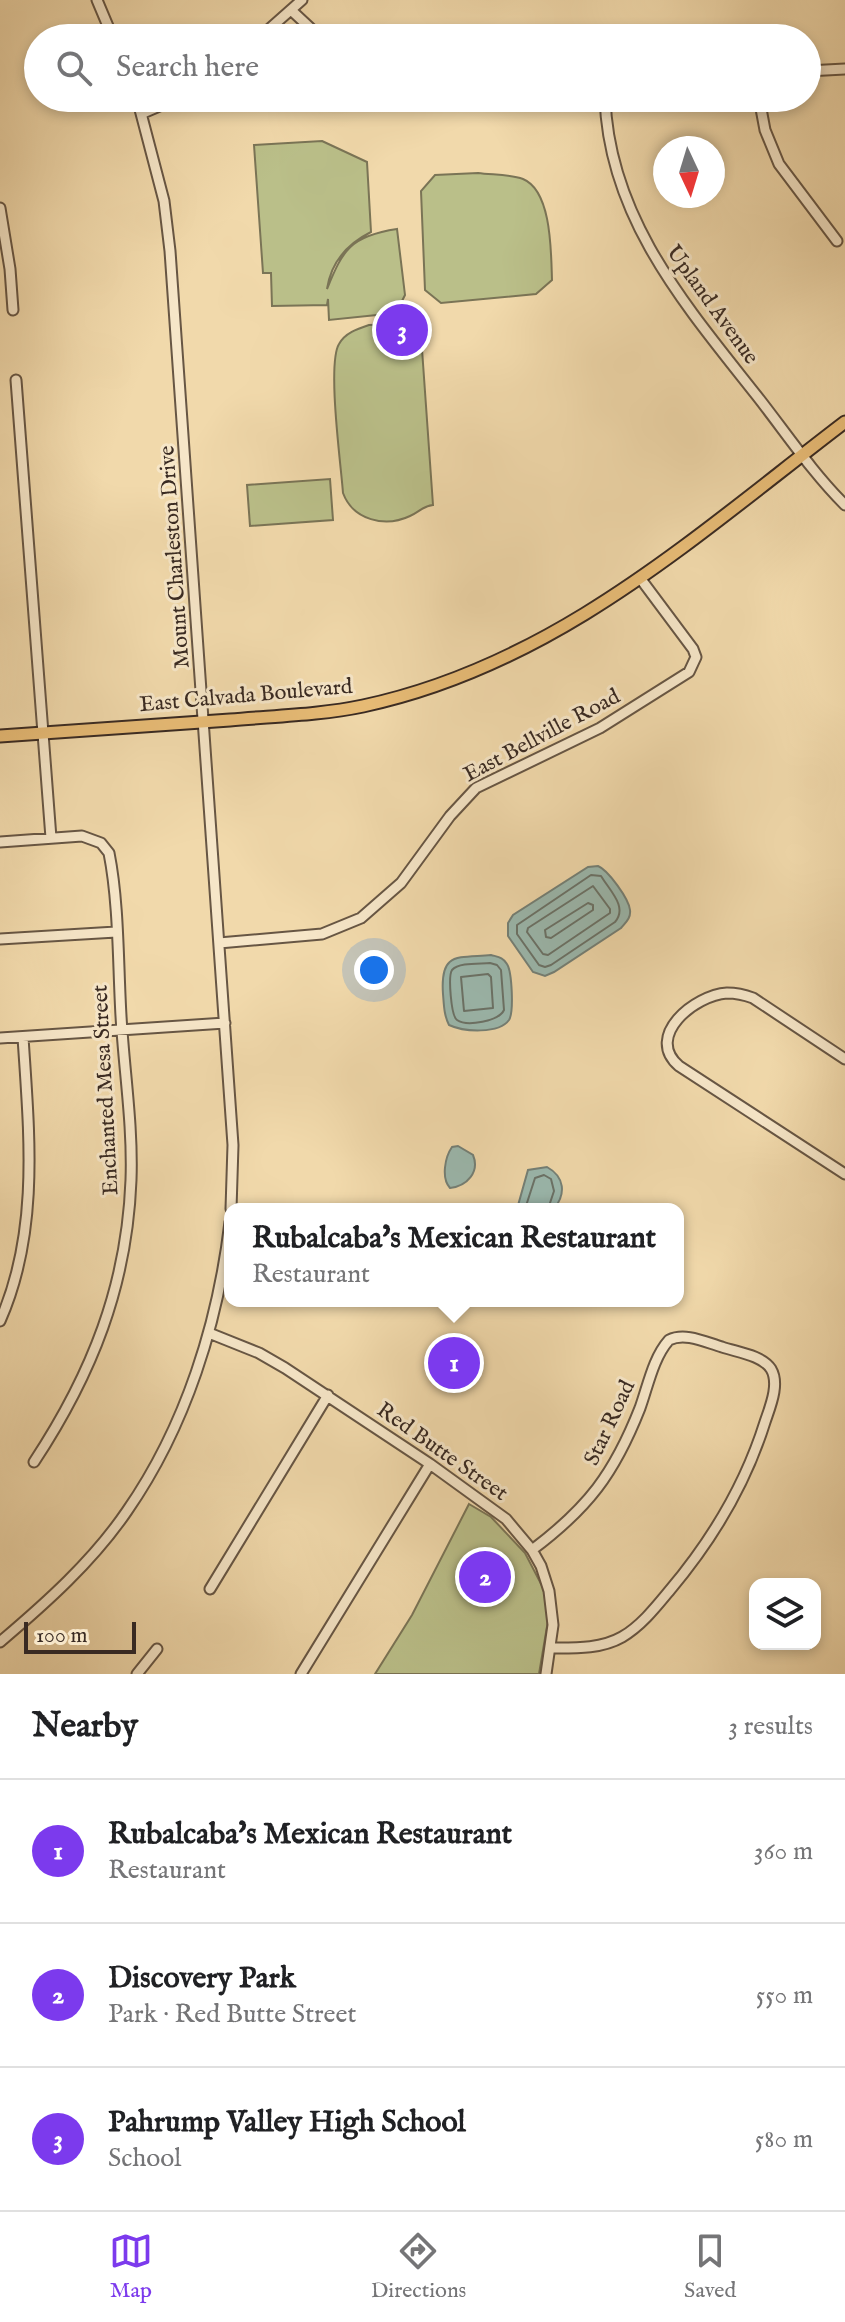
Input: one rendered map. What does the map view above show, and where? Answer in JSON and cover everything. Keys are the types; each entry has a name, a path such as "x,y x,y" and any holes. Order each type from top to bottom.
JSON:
{"main road":[{"name":"East Calvada Boulevard","path":"0,736 204,722 362,706 456,678 548,637 640,578 845,422"}],"street":[{"path":"97,0 107,24"},
{"path":"275,24 302,0"},
{"path":"291,10 306,24"},
{"path":"821,70 845,69"},
{"name":"Upland Avenue","path":"606,112 610,148 631,213 644,240 666,275 801,455 845,505"},
{"path":"762,112 765,130 779,164 837,241"},
{"name":"Mount Charleston Drive","path":"143,113 164,201 170,251 233,1145 231,1203"},
{"path":"0,208 13,310"},
{"path":"0,842 51,838 16,380"},
{"name":"East Bellville Road","path":"219,943 322,934 370,911 401,883 450,816 476,788 600,728 689,672 696,657 693,649 640,578"},
{"name":"Enchanted Mesa Street","path":"34,1462 65,1415 87,1371 105,1323 123,1255 131,1177 109,853 101,843 82,836 51,838"},
{"path":"0,939 116,932"},
{"path":"845,1059 753,998 741,994 713,996 695,1005 669,1031 666,1044 672,1059 679,1066 845,1174"},
{"path":"0,1038 225,1023"},
{"path":"0,1321 16,1277 29,1203 30,1136 23,1037"},
{"path":"0,1642 65,1584 126,1512 185,1403 209,1333 224,1268"},
{"name":"Red Butte Street","path":"209,1333 259,1353 328,1395 506,1519 532,1550 549,1591 553,1625 546,1674"},
{"name":"Star Road","path":"532,1550 574,1517 603,1482 619,1456 663,1346 675,1337 684,1336 755,1357 766,1364 774,1377 771,1406 758,1446 728,1509 700,1555 655,1607 625,1635 597,1646 551,1648"},
{"path":"210,1589 328,1395"},
{"path":"301,1674 430,1464"},
{"path":"137,1674 157,1649"}],"green space":[{"path":"322,141 367,162 371,232 350,247 368,236 397,229 405,295 396,313 329,320 328,299 327,305 272,306 271,273 263,273 254,145","holes":["350,247 338,264 327,289 336,262"]},
{"path":"478,173 518,177 533,186 540,196 548,224 552,280 536,294 441,303 425,290 421,191 435,175"},
{"path":"369,325 421,335 433,505 400,520 380,521 362,515 354,510 343,493 334,393 336,355 345,337"},
{"path":"330,479 333,520 250,526 247,485"},
{"path":"469,1504 491,1517 525,1553 551,1603 539,1674 375,1674 412,1615"}],"water":[{"path":"598,866 626,899 630,910 628,920 621,928 554,972 545,976 533,972 508,936 508,923 513,915 588,867"},
{"path":"491,955 504,960 509,968 512,1001 509,1020 490,1030 449,1025 443,994 444,971 448,964 460,958"},
{"path":"458,1146 473,1155 475,1167 467,1181 450,1188 445,1173 447,1156 452,1147"},
{"path":"547,1167 553,1171 562,1186 557,1203 519,1203 528,1170"}],"place":[{"name":"Pahrump Valley High School","path":"402,330"},
{"name":"Rubalcaba's Mexican Restaurant","path":"454,1363"},
{"name":"Discovery Park","path":"485,1577"}]}
